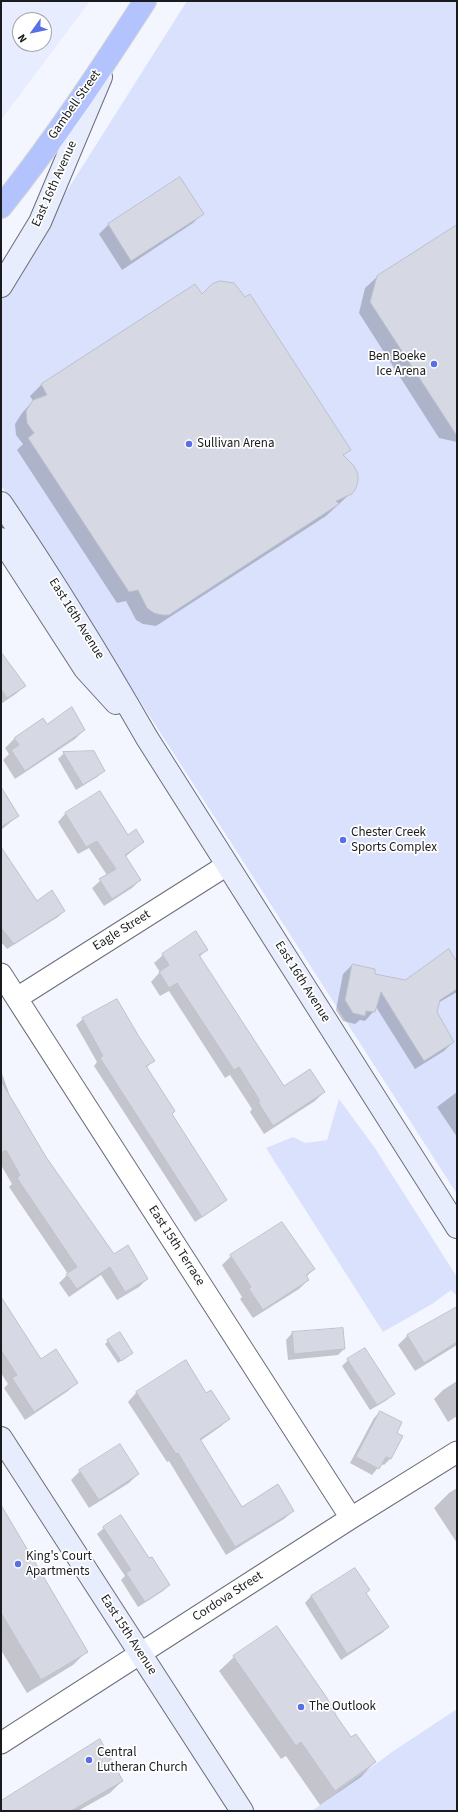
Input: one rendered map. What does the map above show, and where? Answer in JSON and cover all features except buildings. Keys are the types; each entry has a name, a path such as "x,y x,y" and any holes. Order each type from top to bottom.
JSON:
{"highway":[{"name":"Gambell Street","path":"1,207 24,178 111,55 145,1"}],"street":[{"name":"East 16th Avenue","path":"1,286 40,222 111,55"},
{"name":"East 16th Avenue","path":"1,503 39,559 101,659 147,738 457,1227"},
{"name":"East 16th Avenue","path":"1,540 85,669 147,738"},
{"name":"Eagle Street","path":"17,998 227,865"},
{"name":"East 15th Terrace","path":"1,974 351,1518"},
{"name":"East 15th Avenue","path":"1,1438 242,1811"},
{"name":"Cordova Street","path":"1,1743 351,1518 457,1452"}],"shaded area":[{"path":"1,1 90,1 52,52 52,12 12,12 12,52 52,52 1,120"},
{"name":"Chester Creek Sports Complex","path":"187,1 457,1 457,1194 1,485 1,295"},
{"path":"339,1099 375,1148 457,1277 457,1296 451,1290 432,1304 383,1332 266,1148 293,1137 305,1143 327,1140"},
{"path":"457,1709 457,1811 312,1811 392,1752"}],"place":[{"name":"Ben Boeke Ice Arena","path":"434,364"},
{"name":"Sullivan Arena","path":"189,444"},
{"name":"Chester Creek Sports Complex","path":"343,840"},
{"name":"King's Court Apartments","path":"18,1564"},
{"name":"The Outlook","path":"301,1707"},
{"name":"Central Lutheran Church","path":"89,1760"}]}
